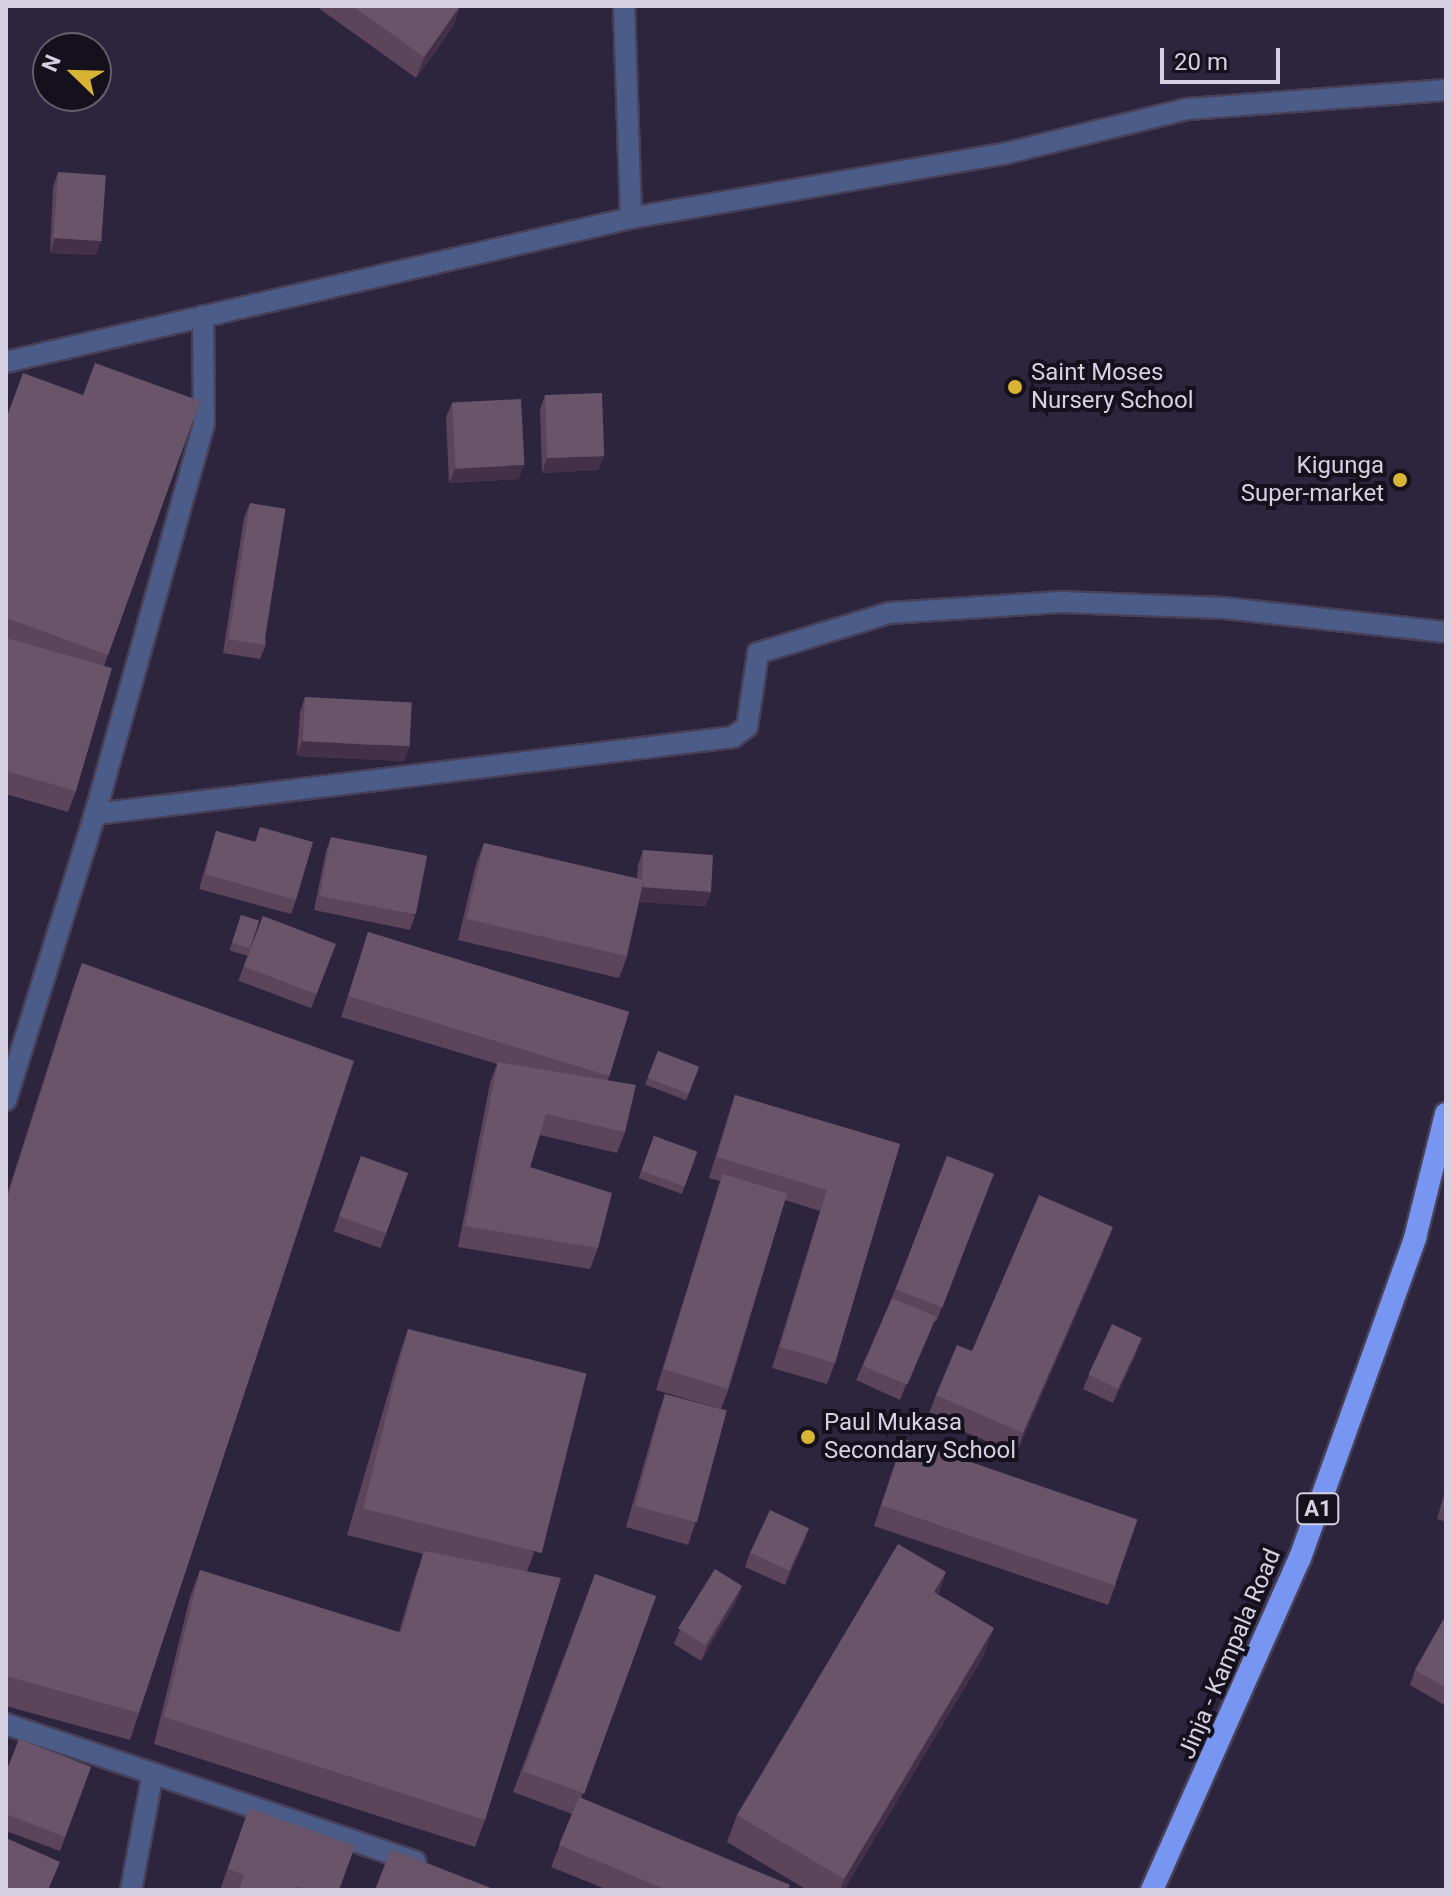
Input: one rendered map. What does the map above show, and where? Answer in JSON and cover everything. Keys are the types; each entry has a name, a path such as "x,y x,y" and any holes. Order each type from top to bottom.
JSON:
{"highway":[{"name":"Jinja - Kampala Road","path":"1152,1890 1300,1558 1415,1238 1446,1114"}],"street":[{"path":"624,6 631,218"},
{"path":"6,362 631,218 1007,153 1188,109 1446,90"},
{"path":"6,1100 95,814 204,423 203,316"},
{"path":"95,814 733,737 747,727 758,653 889,613 1090,603 1224,608 1446,632"},
{"path":"6,1724 432,1869"},
{"path":"131,1890 153,1773"}],"building":[{"path":"353,6 460,6 424,57"},
{"path":"58,172 106,175 101,241 53,238"},
{"path":"95,363 200,401 108,655 6,618 6,419 23,373 83,395"},
{"path":"602,393 604,456 547,458 545,395"},
{"path":"521,399 524,465 456,469 452,403"},
{"path":"250,503 286,509 264,645 228,639"},
{"path":"6,638 112,668 76,791 6,771"},
{"path":"305,697 412,703 410,747 303,741"},
{"path":"260,827 313,842 296,900 205,874 216,831 256,842"},
{"path":"331,837 427,856 416,915 320,896"},
{"path":"484,843 644,880 626,956 466,919"},
{"path":"643,850 713,855 711,892 643,887"},
{"path":"241,915 259,921 250,948 232,943"},
{"path":"263,916 336,944 316,994 244,966"},
{"path":"368,932 629,1012 609,1076 348,996"},
{"path":"82,963 354,1061 139,1713 6,1676 6,1202"},
{"path":"658,1051 699,1067 689,1094 648,1078"},
{"path":"498,1062 636,1085 625,1132 546,1114 530,1167 612,1193 598,1248 465,1226"},
{"path":"735,1095 900,1144 835,1363 780,1347 827,1190 717,1157"},
{"path":"654,1136 697,1152 685,1187 641,1171"},
{"path":"361,1156 408,1173 386,1233 339,1216"},
{"path":"947,1156 994,1174 942,1307 896,1290"},
{"path":"723,1174 787,1194 727,1389 663,1369"},
{"path":"1039,1195 1113,1227 1023,1433 936,1395 957,1345 972,1351"},
{"path":"892,1298 936,1317 907,1385 863,1366"},
{"path":"1112,1324 1142,1338 1118,1389 1088,1375"},
{"path":"408,1329 587,1374 542,1553 363,1509"},
{"path":"665,1394 727,1411 697,1523 635,1506"},
{"path":"904,1439 1138,1519 1115,1586 881,1505"},
{"path":"770,1510 809,1528 789,1571 750,1553"},
{"path":"898,1544 946,1572 934,1592 994,1628 844,1879 737,1815"},
{"path":"424,1551 561,1578 485,1820 164,1717 200,1570 401,1633"},
{"path":"715,1569 742,1586 705,1645 678,1628"},
{"path":"595,1574 656,1596 584,1794 523,1771"},
{"path":"1446,1615 1446,1688 1415,1670"},
{"path":"19,1739 91,1767 65,1837 6,1814 6,1772"},
{"path":"579,1797 790,1885 788,1890 667,1890 559,1845"},
{"path":"249,1808 355,1846 339,1890 308,1890 297,1886 296,1890 239,1890 244,1875 228,1869"},
{"path":"6,1838 60,1862 48,1890 6,1890"},
{"path":"391,1849 496,1890 375,1890"}],"place":[{"name":"Saint Moses Nursery School","path":"1015,387"},
{"name":"Kigunga Super-market","path":"1400,480"},
{"name":"Paul Mukasa Secondary School","path":"808,1437"}]}
